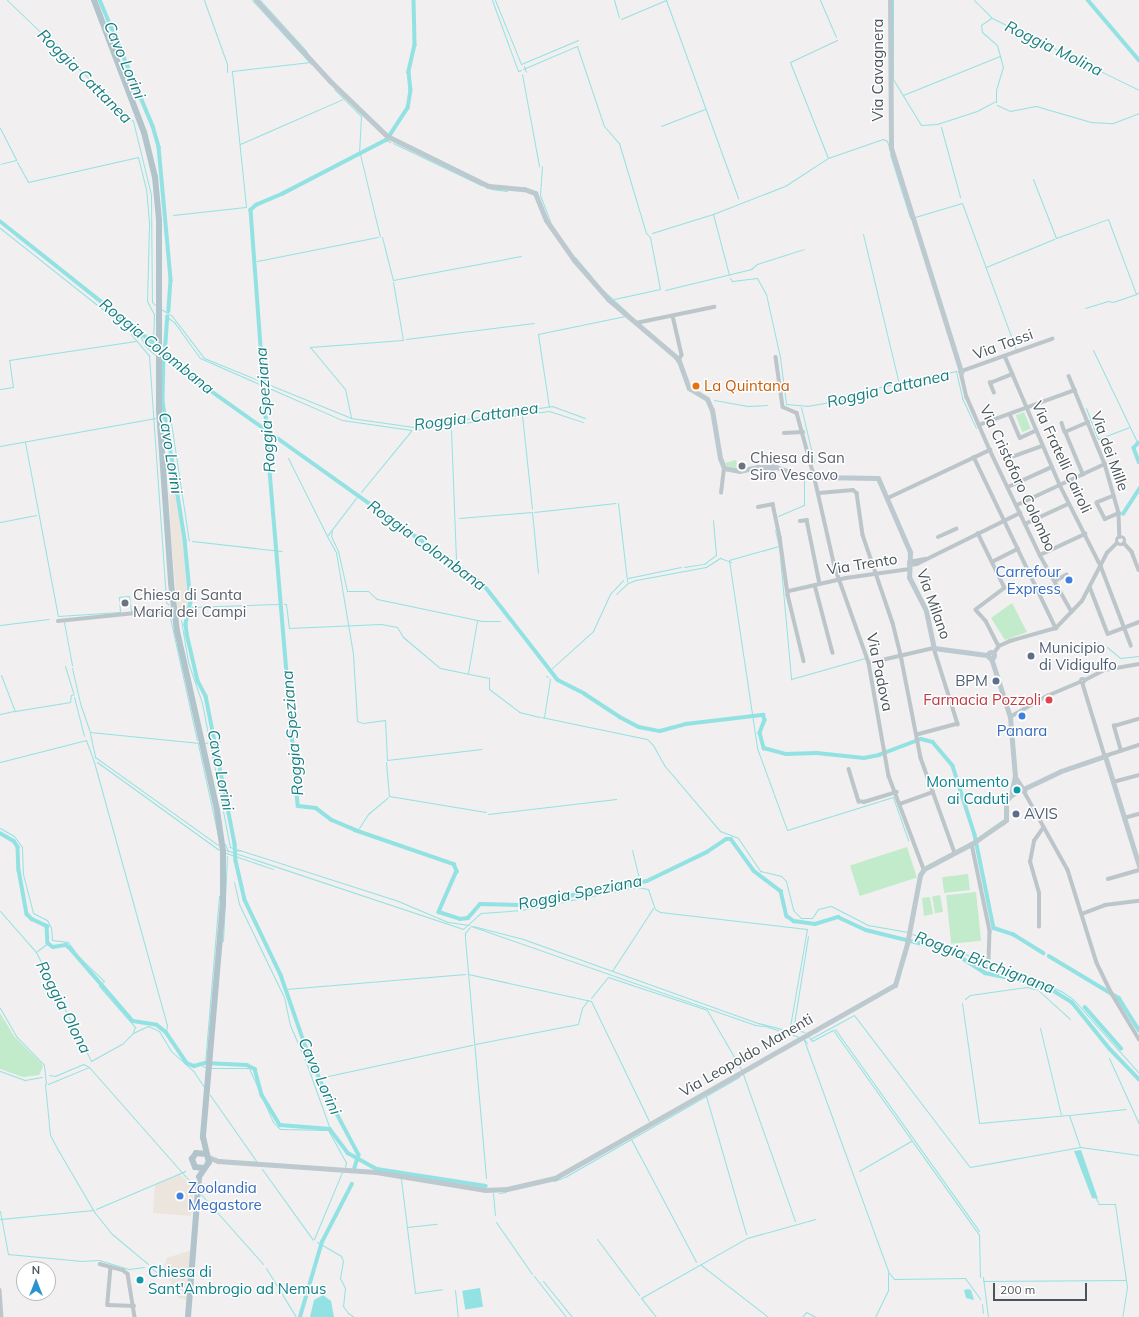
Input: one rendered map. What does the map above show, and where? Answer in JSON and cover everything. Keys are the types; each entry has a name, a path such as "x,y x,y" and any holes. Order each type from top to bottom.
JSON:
{"main road":[{"path":"90,0 98,8"},
{"path":"94,0 144,132 155,177 159,220 159,410 174,609 217,810 223,850 223,902 203,1137 207,1156 205,1166 199,1177 188,1317"},
{"path":"199,1177 192,1160 203,1137"},
{"path":"196,1153 207,1156"},
{"path":"195,1167 205,1166"}],"street":[{"path":"256,0 330,81 389,137 488,186 524,189 535,193 546,220 574,260 608,299 679,361 689,388 710,403 720,458 724,468 721,493"},
{"name":"Via Cavagnera","path":"890,0 890,140 960,372"},
{"path":"636,323 714,307"},
{"path":"673,316 682,356 679,361"},
{"name":"Via Tassi","path":"960,372 1053,339"},
{"name":"Via Fratelli Cairoli","path":"1005,356 1025,408 1068,504 1101,566 1131,645"},
{"name":"Via Padova","path":"776,357 783,407 798,413 839,579 869,663 885,759 924,869"},
{"name":"Via Cristoforo Colombo","path":"960,372 979,425 990,450 1040,555 1072,612"},
{"path":"994,393 990,383 1012,374"},
{"name":"Via dei Mille","path":"1069,376 1105,464 1119,513 1120,537"},
{"path":"979,425 1075,390"},
{"path":"1010,414 1020,438 1035,431"},
{"path":"1065,432 1088,422"},
{"path":"1062,423 1083,475"},
{"path":"784,433 802,432"},
{"path":"1009,458 1042,446"},
{"path":"888,498 990,450"},
{"path":"974,457 1056,628"},
{"path":"1017,505 1105,464"},
{"path":"724,468 739,471 772,466 801,476 815,477"},
{"path":"772,466 773,480"},
{"path":"1008,487 1052,467"},
{"name":"Via Milano","path":"815,477 878,478 888,498 910,552 908,577 928,617 934,648 991,656"},
{"path":"818,492 856,491 863,535 901,655 918,743 933,792 955,853"},
{"path":"1114,496 1097,503 1105,519 1119,513"},
{"path":"758,507 773,504 804,661"},
{"path":"1025,524 1068,504"},
{"path":"909,565 926,559 1020,513"},
{"name":"Via Trento","path":"800,521 807,520 820,584"},
{"path":"938,537 956,529"},
{"path":"978,533 1005,588 976,610 986,621 999,646"},
{"path":"1040,555 1085,534"},
{"path":"924,869 974,843 1006,820 1005,804 1012,795 1015,776 1010,717 991,656 999,646 1056,628 1072,612 1090,587 1107,553 1117,543 1120,537 1124,538 1124,543 1132,552 1139,570"},
{"path":"1117,543 1124,543"},
{"path":"992,562 1018,549"},
{"path":"910,552 920,559"},
{"path":"909,565 920,559 926,559"},
{"name":"Via Trento","path":"789,591 909,565"},
{"path":"1055,582 1066,575"},
{"name":"Via Trento","path":"815,585 833,653"},
{"path":"1090,587 1108,634 1139,622"},
{"path":"58,621 174,609"},
{"path":"869,663 934,648 958,724 917,736"},
{"path":"1010,717 1047,696 1083,682 1104,670 1139,664"},
{"path":"1083,682 1139,866"},
{"path":"1121,751 1114,726 1139,719"},
{"path":"1012,795 1024,791 1061,771 1139,745"},
{"path":"849,769 859,801 864,802 896,792"},
{"path":"1113,782 1139,775"},
{"path":"1015,776 1039,813 1044,828 1068,870 1097,963 1112,994 1139,1039"},
{"path":"900,804 933,792"},
{"path":"1124,818 1139,814"},
{"path":"1039,928 1039,893 1030,862 1034,841 1044,828"},
{"path":"974,843 990,931 989,960"},
{"name":"Via Leopoldo Manenti","path":"218,1161 376,1172 489,1190 507,1189 555,1178 887,992 895,985 910,932 917,881 924,869"},
{"path":"1108,879 1139,870"},
{"path":"1082,914 1105,905 1139,901"},
{"path":"207,1156 218,1161"},
{"path":"205,1166 218,1161"},
{"path":"100,1264 128,1274 135,1317"},
{"path":"110,1267 108,1304 134,1306"},
{"path":"0,1290 2,1317"}],"shaded area":[{"path":"176,487 189,596 189,607 182,617 178,614 171,538 169,488"},
{"path":"180,1174 194,1188 191,1216 153,1213 155,1185"},
{"path":"191,1250 188,1300 179,1298 163,1269 167,1258"}],"green space":[{"path":"1024,412 1031,429 1022,432 1016,415"},
{"path":"736,460 738,469 727,466 725,463"},
{"path":"1012,603 1027,632 1005,640 991,618"},
{"path":"907,847 917,877 860,896 850,866"},
{"path":"968,874 970,890 944,893 942,877"},
{"path":"976,892 981,941 951,944 946,895"},
{"path":"940,895 943,912 935,913 932,896"},
{"path":"930,897 933,914 924,916 922,898"},
{"path":"0,1013 14,1036 41,1063 43,1067 39,1075 23,1077 0,1069"}],"water":[{"path":"1081,1150 1098,1199 1092,1198 1074,1151"},
{"path":"480,1288 483,1307 465,1310 462,1291"},
{"path":"964,1290 971,1290 974,1300 966,1298"},
{"path":"323,1295 331,1301 334,1317 310,1317 314,1300"}],"waterway":[{"name":"Roggia Cattanea","path":"7,0 133,121 151,195 152,302 155,305"},
{"name":"Cavo Lorini","path":"100,0 153,126 159,147 171,280 169,311"},
{"path":"204,0 227,64 227,72"},
{"path":"252,0 311,64"},
{"path":"260,0 307,52"},
{"name":"Roggia Speziana","path":"414,0 415,45 409,72 411,90 408,108 387,140 283,194 257,205 251,210 270,471 298,806 316,808 332,820 355,830 454,864 457,871 439,912 460,919 468,918 480,904 521,905 647,881 707,852 726,839 731,839 754,871 781,891 787,916 794,921 815,924 838,917 866,930 943,949 956,954 985,973 1046,986 1072,1002 1110,1049 1139,1079"},
{"path":"492,0 518,71 521,70"},
{"path":"495,0 521,64 578,40"},
{"path":"614,0 619,17"},
{"path":"621,19 666,0 738,198"},
{"path":"820,0 836,37"},
{"path":"893,0 893,79 921,125 937,124 977,111 996,101"},
{"name":"Roggia Molina","path":"974,0 992,18 1139,90"},
{"path":"1088,0 1139,60"},
{"path":"991,18 981,25 982,32 997,45 1003,67 996,90 996,102"},
{"path":"828,158 790,62 837,40"},
{"path":"523,69 577,46 604,126 619,143 646,233 650,237 660,289 614,299"},
{"path":"903,95 1000,56"},
{"path":"173,215 246,207 232,71 310,62"},
{"path":"524,66 526,72"},
{"path":"522,74 539,166"},
{"path":"334,89 361,116 359,150 380,237"},
{"path":"240,144 343,99"},
{"path":"997,105 1010,111 1036,106 1091,122 1113,123 1139,113"},
{"path":"661,126 705,109"},
{"path":"941,127 960,197"},
{"path":"0,128 16,160 0,164"},
{"path":"652,233 713,214 785,186 828,158 883,139 887,141 889,147"},
{"path":"393,143 481,185"},
{"path":"890,154 910,218"},
{"name":"Roggia Cattanea","path":"17,162 28,182 138,157 146,188 149,226 147,301 154,314 153,343"},
{"path":"542,166 540,195 550,221"},
{"path":"1033,179 1056,238 1108,219 1136,294 1139,292"},
{"path":"491,189 507,191"},
{"path":"915,217 962,203 1016,350"},
{"path":"713,214 729,275"},
{"name":"Roggia Colombana","path":"0,221 156,345 176,366 484,585 558,680 585,694 620,717 639,727 660,731 686,724 763,715 765,720 760,733 764,748 786,754 817,753 864,758 879,755 921,739 933,742 953,766 975,835 994,928 1013,934 1044,953"},
{"path":"0,228 125,327 149,356 166,602 169,605"},
{"path":"863,234 899,384"},
{"path":"257,261 378,237"},
{"path":"382,237 393,280 521,256"},
{"path":"986,267 1054,239"},
{"path":"665,290 751,269 757,264 804,249"},
{"path":"575,257 592,277"},
{"name":"Roggia Cattanea","path":"730,278 732,281 757,278 766,294 780,357 786,404 807,406 847,399 871,389 956,371 962,398 976,428"},
{"path":"351,417 345,389 310,347 403,340 393,282"},
{"path":"603,290 628,313"},
{"path":"1085,308 1108,301 1113,302 1136,294"},
{"name":"Roggia Cattanea","path":"161,309 172,316 204,358 351,418 413,427 552,406 585,418"},
{"path":"549,407 538,334 625,316"},
{"name":"Roggia Cattanea","path":"167,317 174,322 200,358 266,387"},
{"name":"Cavo Lorini","path":"165,349 167,317"},
{"path":"406,339 534,323"},
{"path":"139,333 145,346 155,355"},
{"path":"0,389 13,387 9,360 136,341"},
{"path":"1093,350 1138,444"},
{"name":"Cavo Lorini","path":"164,353 163,402 185,540 191,602 186,624 187,634 198,681 206,696 235,844 236,861 245,900 281,975 306,1047 326,1093 359,1155 355,1167"},
{"name":"Roggia Cattanea","path":"262,383 269,377"},
{"path":"269,388 342,420 411,430"},
{"name":"Roggia Cattanea","path":"714,400 747,406 767,405"},
{"path":"801,407 814,462"},
{"path":"1086,408 1098,439 1129,427"},
{"name":"Roggia Cattanea","path":"414,430 549,411 583,422"},
{"path":"522,415 532,508"},
{"path":"163,417 170,416 189,541"},
{"path":"0,446 155,418"},
{"name":"Roggia Colombana","path":"263,427 267,437"},
{"path":"451,430 456,559"},
{"path":"361,492 411,431"},
{"path":"25,442 58,616 120,612 119,597 129,596 131,611 165,608"},
{"path":"1139,443 1134,448 1139,462"},
{"path":"288,458 327,536"},
{"path":"778,516 804,505 804,479"},
{"path":"1123,514 1139,489"},
{"path":"359,494 327,536 336,552 353,654 357,721 363,723 385,720 387,760 481,749"},
{"path":"534,512 616,503"},
{"path":"618,503 627,581"},
{"path":"459,518 532,512 538,573"},
{"path":"0,522 36,515"},
{"path":"684,567 704,564 716,555 713,520"},
{"path":"775,530 779,546 729,560 757,748 787,830 893,797 908,840"},
{"path":"332,531 331,536 338,551 347,591 368,591 377,599 481,621 500,621"},
{"path":"192,541 281,551"},
{"path":"779,546 791,679 865,658"},
{"path":"616,594 628,583 636,580 706,567 720,558 731,562"},
{"path":"628,578 681,567"},
{"path":"551,669 593,631 610,594 623,580"},
{"name":"Roggia Bicchignana","path":"191,607 278,604"},
{"name":"Roggia Bicchignana","path":"284,604 286,604 289,628 381,624 397,627 403,637 440,668 489,678 489,689 519,712 539,717"},
{"path":"138,614 169,613 197,740"},
{"path":"0,625 49,619"},
{"name":"Cavo Lorini","path":"181,620 188,662 202,703 230,847 398,901 448,922 469,925"},
{"path":"468,673 477,621"},
{"path":"64,622 72,665"},
{"name":"Roggia Cattanea","path":"1107,647 1120,658 1139,656"},
{"path":"65,666 73,693"},
{"path":"72,668 81,706 90,732 199,743"},
{"path":"1,675 15,711 70,702 71,695 74,694"},
{"path":"544,717 550,678"},
{"path":"74,697 84,736"},
{"path":"0,714 14,711"},
{"name":"Roggia Bicchignana","path":"541,717 647,739 653,745 664,765 720,831 738,838 760,871 781,876 786,881 793,910 801,918 812,918 818,909 831,906 868,925 907,932"},
{"path":"90,733 95,757 218,845"},
{"path":"0,762 86,740 94,762 167,1025 166,1032"},
{"path":"205,743 214,742"},
{"path":"198,744 219,840"},
{"path":"97,762 219,850"},
{"path":"386,762 389,796 486,812"},
{"path":"359,828 368,814 388,797"},
{"path":"488,814 616,799"},
{"path":"0,828 14,836 22,847 23,874 33,913 47,920 51,928 52,940 68,942 77,955 104,981 99,986 135,1027 133,1032"},
{"path":"0,833 14,841 18,847 19,870 27,914 32,919 47,926 48,943 53,947 66,945 70,948 133,1021 157,1025 166,1032 187,1063 194,1066 205,1063 247,1065 255,1069 262,1095 280,1125 330,1129 348,1153 377,1169 486,1186"},
{"path":"225,844 228,851"},
{"path":"226,850 463,929 481,913 522,910 637,887 648,889 655,909 660,912 807,929 790,1026 792,1029 805,1032"},
{"name":"Cavo Lorini","path":"235,851 241,850"},
{"path":"632,850 640,882"},
{"path":"226,853 273,869"},
{"path":"223,941 227,856"},
{"path":"234,882 239,904 284,997 290,1025 306,1062 330,1129"},
{"path":"205,1063 219,896"},
{"path":"612,971 653,908"},
{"name":"Roggia Olona","path":"0,911 36,952 91,1061 122,1044 133,1033 148,1026 159,1031 171,1051 194,1072 204,1087"},
{"path":"471,926 755,1025 765,1026 798,1037"},
{"path":"473,926 523,939 758,1023 793,1032"},
{"path":"470,927 465,933 465,938 486,1178"},
{"name":"Roggia Bicchignana","path":"912,934 954,948 996,970 1034,979 1061,991 1073,999 1139,1073"},
{"path":"793,1030 808,936"},
{"path":"37,951 48,943"},
{"name":"Roggia Colombana","path":"1049,956 1119,998 1139,1030"},
{"path":"286,989 465,974"},
{"path":"468,974 591,1001 649,1121"},
{"path":"591,998 608,977 707,1010 741,1069"},
{"path":"965,999 970,995 1027,987 1038,990 1070,1019"},
{"path":"475,1044 578,1024 582,1008 588,1000"},
{"path":"962,1003 979,1123 1069,1115 1080,1147 1139,1155"},
{"name":"Roggia Bicchignana","path":"1085,1007 1121,1048"},
{"path":"0,1008 17,1037 44,1065 46,1084"},
{"path":"810,1039 854,1015 970,1167 1080,1147"},
{"path":"1040,1028 1061,1115"},
{"path":"835,1029 979,1231"},
{"path":"808,1036 812,1041 833,1030 979,1235 980,1277"},
{"path":"804,1039 807,1043"},
{"path":"804,1040 889,1273 894,1279 965,1278 980,1299"},
{"path":"319,1078 472,1045"},
{"path":"1109,1058 1139,1124"},
{"path":"49,1075 55,1076 83,1064 89,1067"},
{"path":"200,1064 206,1068"},
{"path":"48,1084 89,1067 194,1186"},
{"path":"211,1068 249,1068 273,1122 280,1129 328,1130 346,1162 345,1167"},
{"path":"0,1071 25,1080 42,1077"},
{"path":"743,1074 795,1221"},
{"path":"554,1181 565,1177 739,1077"},
{"path":"45,1084 50,1135 58,1150 95,1213 112,1234 148,1264"},
{"name":"Roggia Olona","path":"210,1095 257,1162"},
{"path":"706,1096 746,1234"},
{"path":"1070,1115 1126,1109"},
{"path":"631,1139 696,1262"},
{"path":"859,1171 911,1141"},
{"name":"Roggia Olona","path":"262,1169 313,1240"},
{"path":"96,1209 185,1171"},
{"path":"314,1239 342,1172"},
{"path":"401,1179 415,1293 442,1289"},
{"name":"Roggia Olona","path":"300,1317 322,1242 352,1184"},
{"path":"499,1193 506,1192"},
{"path":"200,1193 263,1264"},
{"path":"493,1193 495,1215"},
{"path":"1098,1204 1115,1204 1127,1287 1122,1317"},
{"path":"0,1219 94,1210"},
{"path":"0,1211 8,1254 82,1261 99,1260 129,1269 144,1267"},
{"path":"656,1317 641,1298 747,1238 815,1219"},
{"path":"496,1222 532,1274"},
{"path":"407,1227 437,1224"},
{"path":"597,1239 639,1295"},
{"name":"Roggia Olona","path":"317,1242 341,1256 343,1261 340,1278 345,1288 343,1306 348,1313 354,1317"},
{"path":"701,1265 768,1317"},
{"path":"151,1268 163,1277"},
{"path":"266,1268 296,1317"},
{"path":"875,1317 888,1290 888,1273"},
{"path":"534,1276 566,1317"},
{"path":"983,1277 988,1317"},
{"path":"983,1281 1126,1280"},
{"path":"543,1281 572,1317"},
{"path":"455,1290 458,1317"},
{"path":"982,1304 983,1313"},
{"path":"802,1317 806,1312 816,1317"}],"place":[{"name":"La Quintana","path":"696,386"},
{"name":"Chiesa di San Siro Vescovo","path":"742,466"},
{"name":"Carrefour Express","path":"1069,580"},
{"name":"Chiesa di Santa Maria dei Campi","path":"125,603"},
{"name":"Municipio di Vidigulfo","path":"1031,656"},
{"name":"BPM","path":"996,681"},
{"name":"Farmacia Pozzoli","path":"1049,700"},
{"name":"Panara","path":"1022,716"},
{"name":"Monumento ai Caduti","path":"1017,790"},
{"name":"AVIS","path":"1016,814"},
{"name":"Zoolandia Megastore","path":"180,1196"},
{"name":"Chiesa di Sant'Ambrogio ad Nemus","path":"140,1280"}]}
